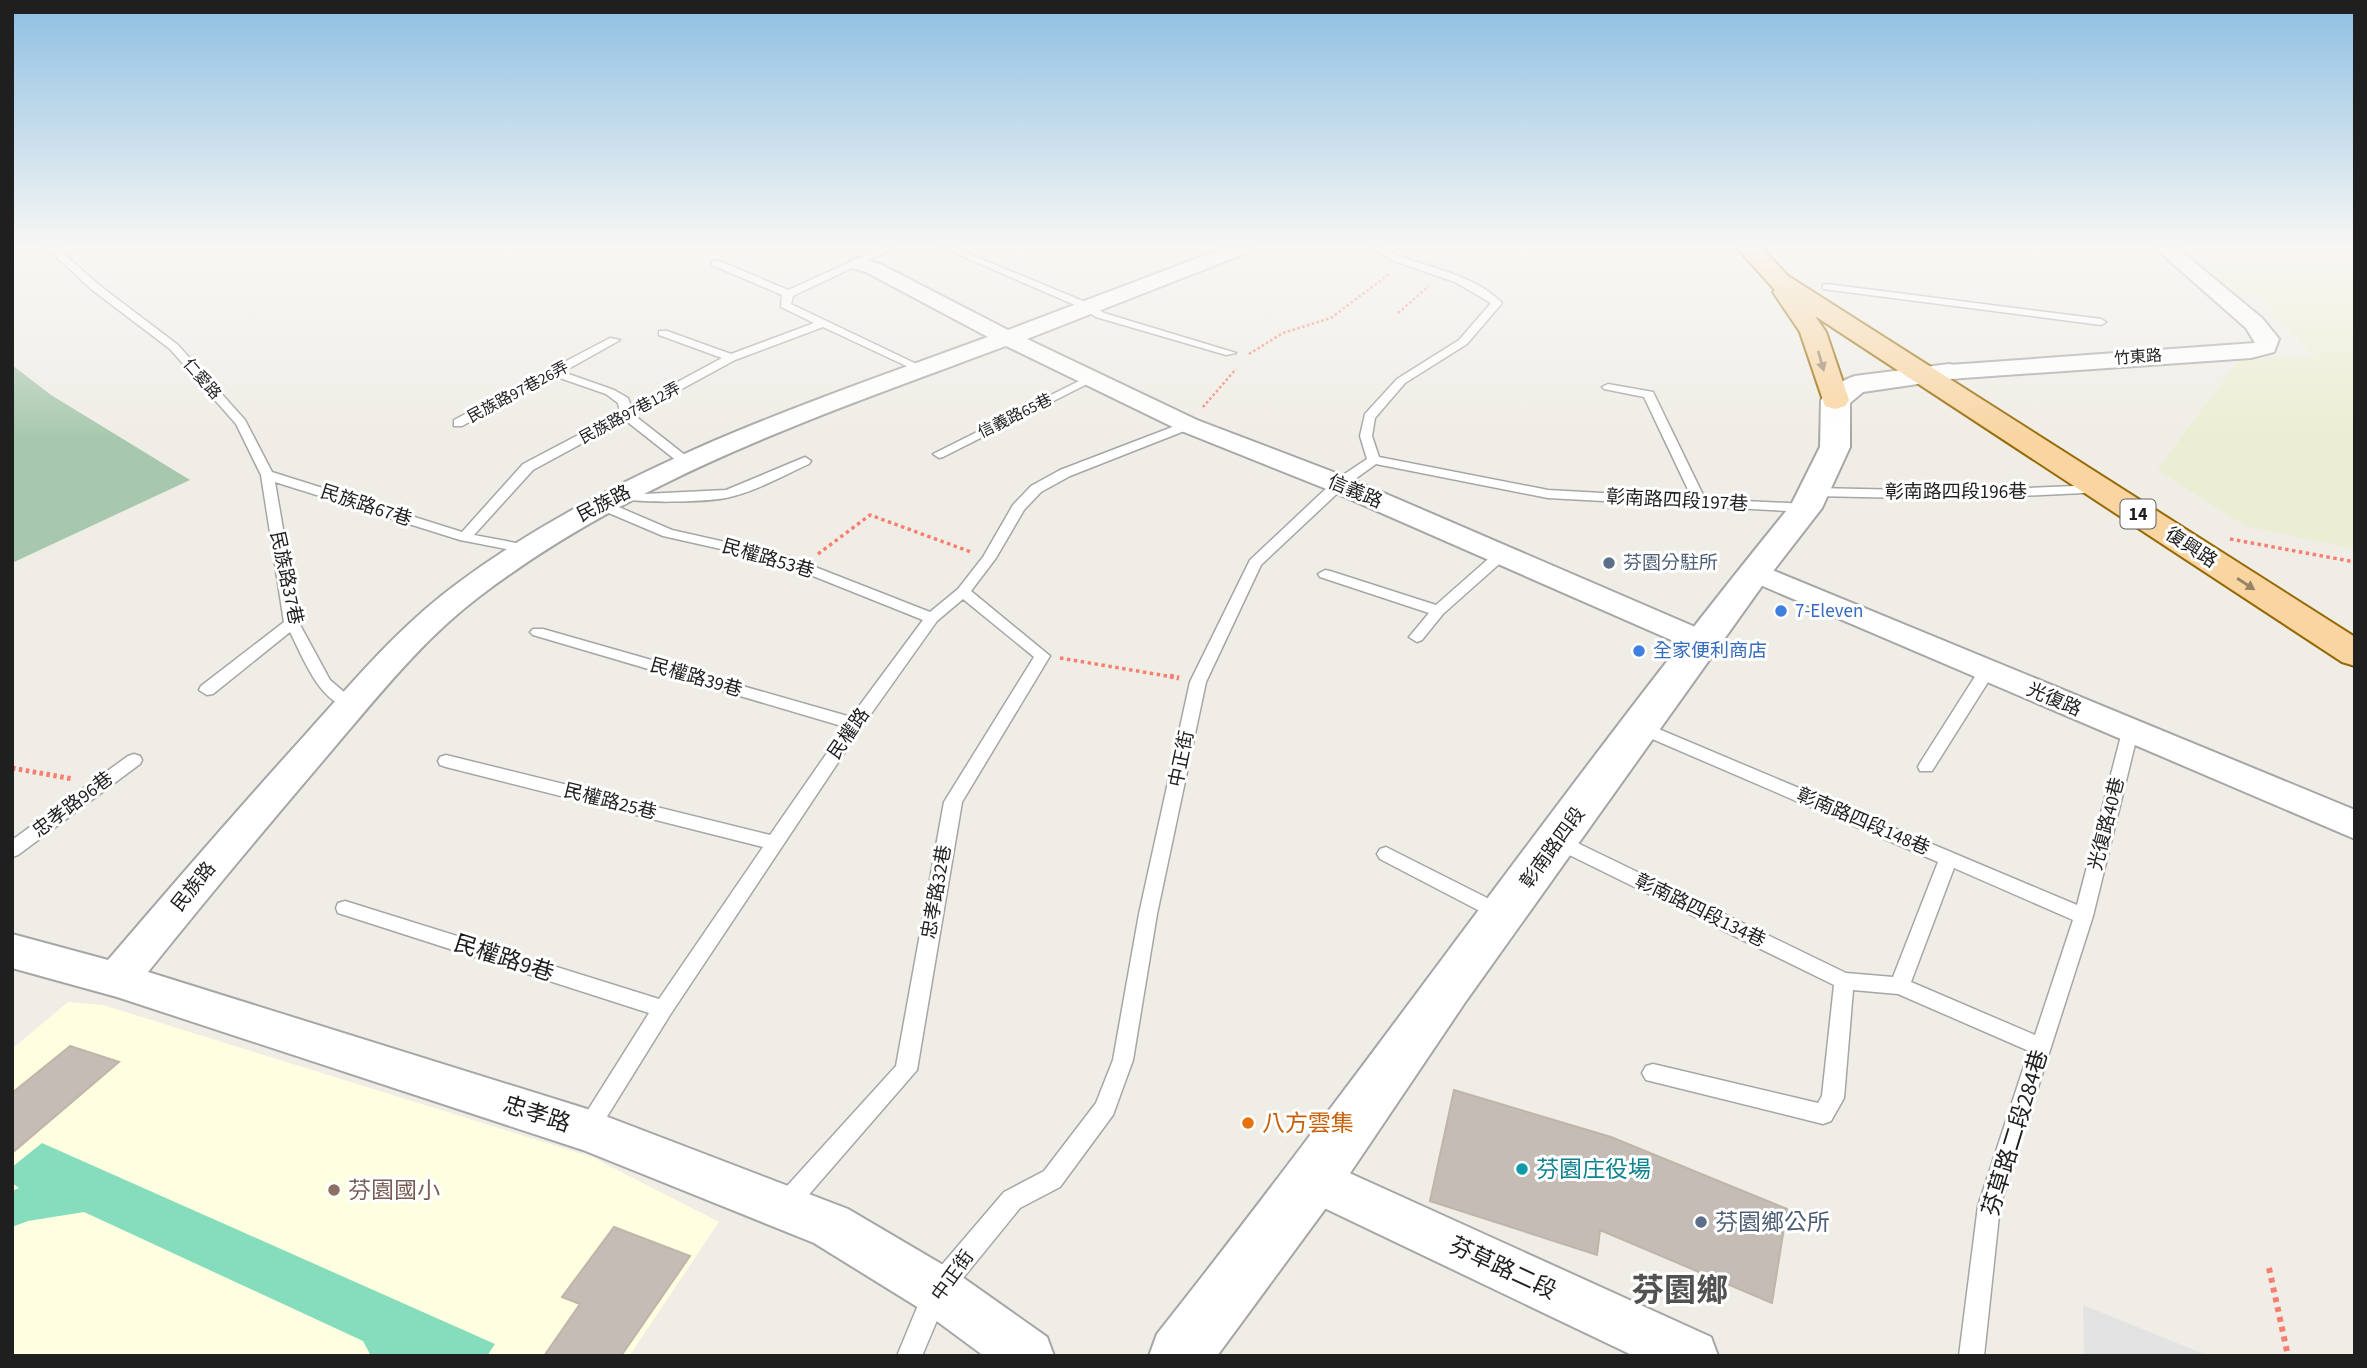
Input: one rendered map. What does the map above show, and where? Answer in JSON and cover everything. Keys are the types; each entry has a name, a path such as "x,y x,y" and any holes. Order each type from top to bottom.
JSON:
{"main road":[{"path":"1800,312 1813,332 1835,400"},
{"name":"14","path":"1831,312 1935,373"},
{"name":"14","path":"1858,312 1935,373"},
{"name":"復興路","path":"1935,373 2099,489 2355,654"},
{"name":"復興路","path":"1935,373 2212,536 2355,627"}],"street":[{"name":"信義路","path":"957,312 1188,425 1339,484 1705,643"},
{"name":"民族路","path":"117,980 351,704 439,610 527,549 611,500 686,462 1072,312"},
{"name":"竹東路","path":"1935,373 2252,351 2266,347 2267,339 2240,312"},
{"path":"1835,400 1855,385 1935,373"},
{"name":"彰南路四段","path":"1179,1356 1314,1179 1449,987 1810,500 1835,447 1835,400"},
{"name":"光復路","path":"1755,572 2355,825"},
{"name":"忠孝路","path":"12,951 117,980 587,1130 784,1206 831,1226 937,1290 1028,1356"},
{"name":"芬草路二段","path":"1314,1179 1692,1356"}],"lane":[{"name":"仁愛路","path":"128,312 174,347 241,423 267,475"},
{"path":"799,312 921,369"},
{"path":"1095,312 1230,353"},
{"path":"1374,460 1366,436 1369,416 1401,381 1463,342 1489,312"},
{"path":"2019,312 2101,322"},
{"name":"民族路97巷12弄","path":"465,537 528,467 731,358 823,323"},
{"path":"663,333 731,358"},
{"name":"民族路97巷26弄","path":"458,423 614,340"},
{"path":"556,373 610,392 624,401 626,415 686,462"},
{"name":"信義路65巷","path":"939,454 1091,378"},
{"path":"1608,387 1649,394 1701,503"},
{"name":"民權路","path":"587,1130 663,1009 855,724 932,618 963,592 989,558 1018,508 1037,489 1065,473 1188,425"},
{"name":"中正街","path":"909,1356 937,1290 1012,1200 1052,1179 1105,1108 1123,1060 1148,914 1198,682 1255,563 1339,484 1374,460"},
{"name":"彰南路四段197巷","path":"1374,460 1548,494 1701,503 1810,500"},
{"path":"611,500 728,494 805,461"},
{"name":"民族路67巷","path":"267,475 465,537 527,549"},
{"name":"民族路37巷","path":"267,475 292,623 324,683 351,704"},
{"name":"彰南路四段196巷","path":"1810,500 2099,489"},
{"name":"民權路53巷","path":"611,500 668,533 782,559 932,618"},
{"path":"1417,637 1438,611 1501,555"},
{"path":"1325,574 1438,611"},
{"path":"963,592 1042,656"},
{"path":"207,690 292,623"},
{"name":"民權路39巷","path":"538,632 855,724"},
{"name":"忠孝路32巷","path":"784,1206 906,1070 953,802 1042,656"},
{"path":"1926,767 1987,671"},
{"name":"彰南路四段148巷","path":"1642,728 2084,916"},
{"name":"光復路40巷","path":"2084,916 2130,732"},
{"name":"忠孝路96巷","path":"12,850 134,760"},
{"name":"民權路25巷","path":"446,761 774,843"},
{"name":"彰南路四段134巷","path":"1557,841 1844,981"},
{"path":"1386,854 1504,916"},
{"path":"1900,986 1949,858"},
{"name":"民權路9巷","path":"345,908 663,1009"},
{"name":"芬草路二段284巷","path":"1971,1356 1989,1206 2084,916"},
{"path":"1653,1073 1824,1114 1833,1098 1844,981 1900,986 2041,1047"}],"path":[{"path":"1188,425 1250,354 1283,333 1331,318 1339,312"},
{"path":"802,566 870,515 989,558"},
{"path":"2212,536 2355,562"},
{"path":"1042,656 1198,682"},
{"path":"12,768 101,784"},
{"path":"2269,1268 2288,1356"}],"shaded area":[{"path":"2272,312 2355,312 2355,549 2246,526 2157,470 2238,361 2279,356 2318,358 2279,322"},
{"path":"12,365 51,395 190,480 12,563"},
{"name":"芬園國小","path":"68,1002 103,1005 592,1157 719,1222 629,1356 12,1356 12,1049"},
{"path":"2083,1305 2209,1356 2084,1356"}],"green space":[{"path":"42,1143 495,1344 487,1356 371,1356 363,1341 84,1212 28,1221 12,1227 12,1191 19,1188 12,1183 12,1167"}],"building":[{"path":"70,1046 119,1062 12,1153 12,1093"},
{"path":"1454,1090 1611,1137 1787,1209 1772,1303 1600,1230 1597,1255 1430,1201"},
{"path":"614,1227 690,1256 621,1356 544,1356 580,1304 562,1297"}],"place":[{"name":"芬園分駐所","path":"1609,563"},
{"name":"7-Eleven","path":"1781,611"},
{"name":"全家便利商店","path":"1639,651"},
{"name":"八方雲集","path":"1248,1123"},
{"name":"芬園庄役場","path":"1522,1169"},
{"name":"芬園國小","path":"334,1190"},
{"name":"芬園鄉公所","path":"1701,1222"}],"district":[{"name":"芬園鄉","path":"1680,1291"}]}
